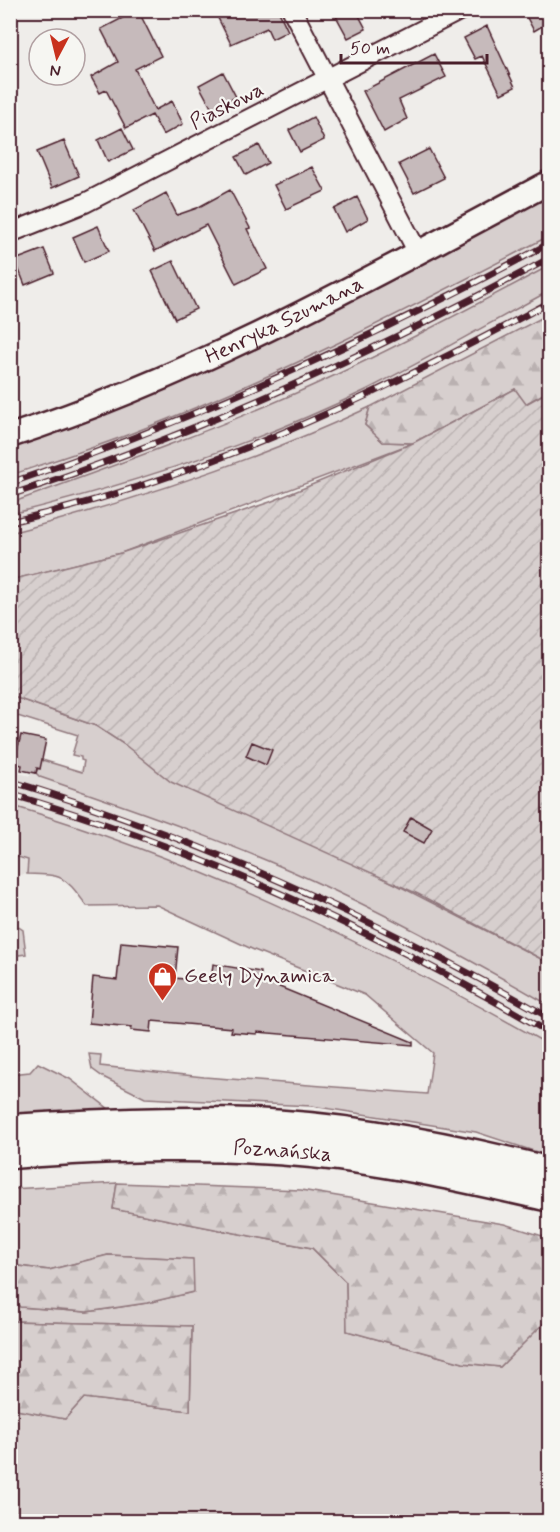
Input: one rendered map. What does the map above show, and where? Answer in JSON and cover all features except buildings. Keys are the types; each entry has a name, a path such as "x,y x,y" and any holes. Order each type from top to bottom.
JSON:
{"main road":[{"name":"Poznańska","path":"10,1129 184,1122 303,1127 447,1148 549,1172"},
{"name":"Poznańska","path":"10,1154 161,1147 285,1150 408,1167 549,1197"}],"street":[{"path":"292,10 418,253"},
{"name":"Piaskowa","path":"10,234 85,203 461,10"},
{"name":"Henryka Szumana","path":"10,436 94,406 183,370 258,336 549,182"}],"shaded area":[{"path":"549,236 549,266 457,315 297,392 144,455 11,503 10,475 135,432 287,367"},
{"path":"549,291 549,314 431,377 341,421 196,479 82,515 11,533 11,514 153,475 261,435 364,391"},
{"path":"10,771 30,776 31,772 36,773 200,833 332,889 459,953 549,1005 549,1045 447,987 317,922 177,862 11,805"},
{"path":"10,855 28,860 27,874 11,876"}],"green space":[{"path":"549,193 549,236 396,314 241,388 120,438 11,475 10,445"},
{"path":"549,266 549,291 412,366 323,410 236,445 147,476 11,514 11,503 190,437 296,393 392,348"},
{"path":"549,314 549,391 525,404 515,389 413,443 383,442 365,425 370,407"},
{"path":"515,389 526,404 549,391 549,963 418,894 171,782 125,745 96,726 11,696 10,580 121,553 270,502 413,443"},
{"path":"370,407 365,425 383,442 413,443 121,553 11,580 10,533 193,478 282,445"},
{"path":"11,696 96,726 125,745 549,963 549,1005 415,931 297,874 188,829 40,777 36,773 42,760 82,772 84,761 81,757 72,755 78,735 11,714"},
{"path":"10,805 150,852 287,910 419,974 549,1045 549,1156 476,1132 312,1106 145,1098 103,1077 92,1069 89,1054 101,1055 100,1066 204,1077 427,1094 433,1053 365,995 254,950 157,905 87,906 63,879 49,875 27,874 28,860 11,855"},
{"path":"11,922 23,930 26,954 11,956"},
{"path":"38,1063 70,1079 109,1109 11,1116 11,1074 30,1072"},
{"path":"117,1183 113,1209 312,1248 346,1282 347,1331 463,1363 500,1367 544,1322 550,1331 549,1521 11,1521 11,1409 65,1419 84,1398 190,1411 192,1326 11,1321 10,1297 20,1307 87,1312 147,1303 193,1292 192,1259 108,1255 49,1270 11,1265 11,1189"},
{"path":"117,1183 301,1190 504,1224 549,1238 549,1331 544,1323 500,1367 463,1363 347,1331 346,1282 312,1248 113,1209"},
{"path":"108,1255 193,1259 194,1292 147,1303 87,1312 20,1307 11,1297 11,1265 49,1270"},
{"path":"11,1321 192,1326 190,1411 84,1398 65,1419 11,1409"}],"railway":[{"path":"10,483 149,432 285,374 418,311 550,243"},
{"path":"10,495 218,418 419,326 550,258"},
{"path":"10,522 82,504 152,482 288,431 419,370 550,302"},
{"path":"10,781 150,828 287,884 420,948 550,1018"},
{"path":"10,794 150,840 287,897 420,961 550,1033"}],"place":[{"name":"Geely Dynamica","path":"163,1002"}]}
